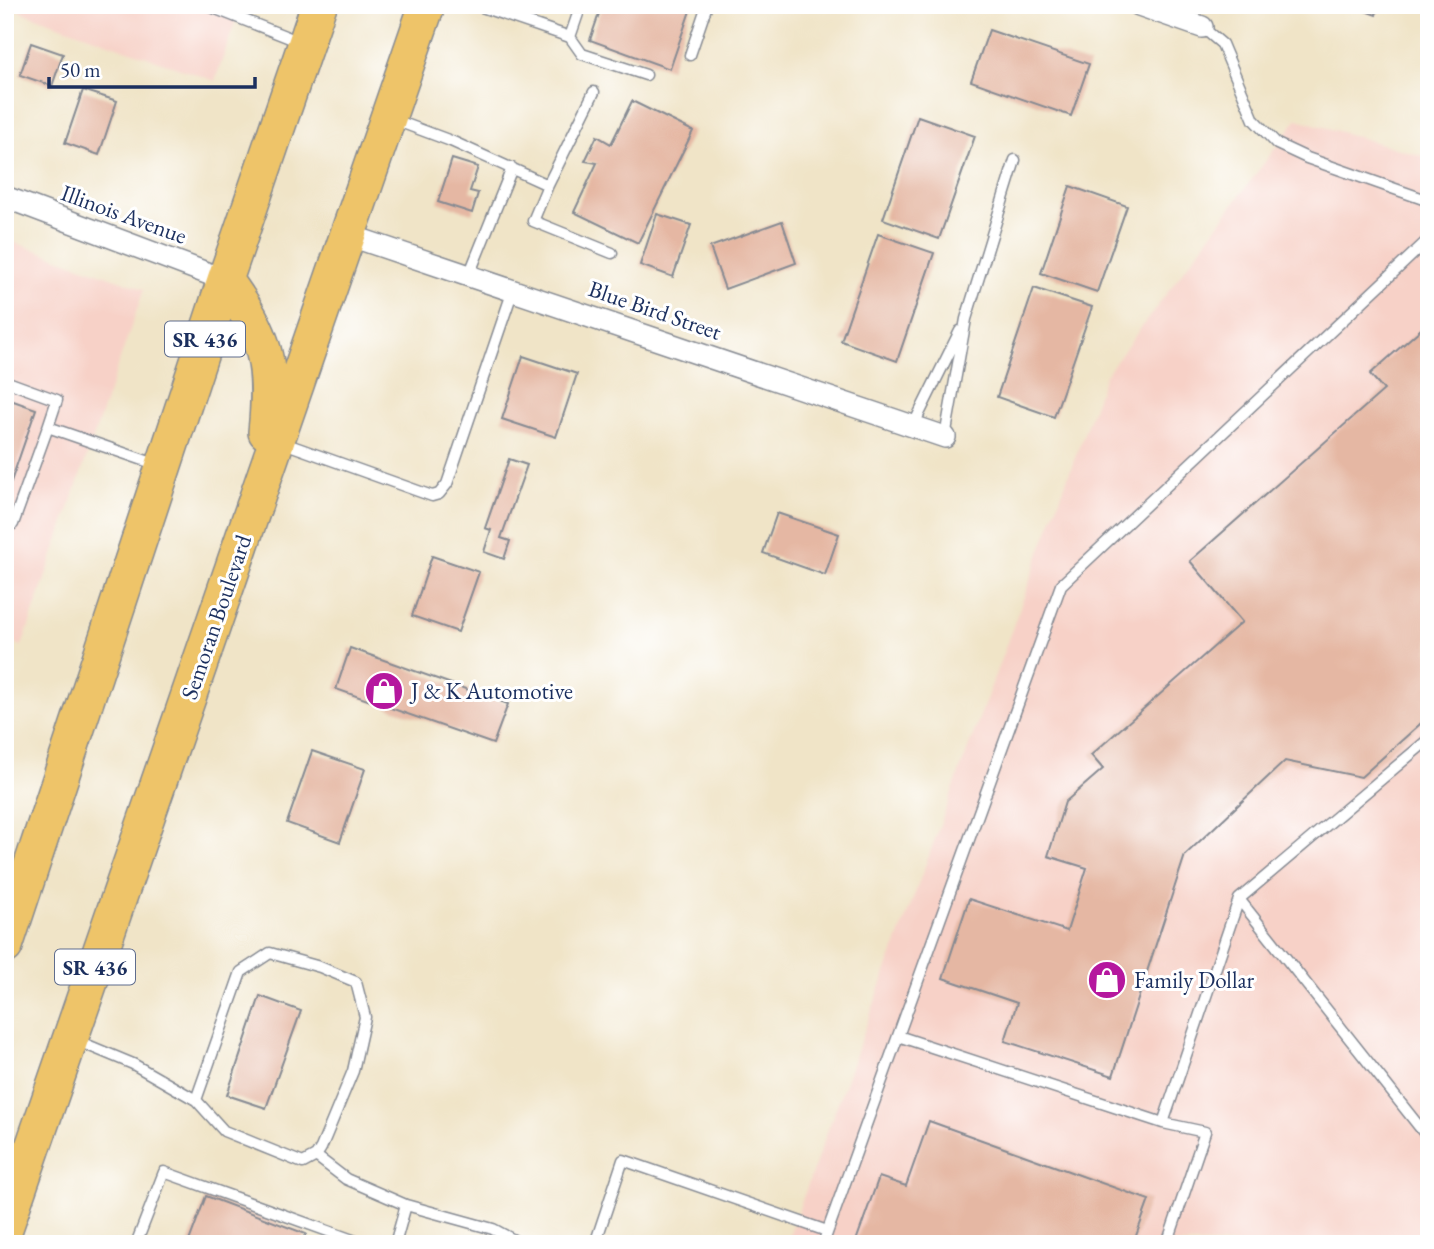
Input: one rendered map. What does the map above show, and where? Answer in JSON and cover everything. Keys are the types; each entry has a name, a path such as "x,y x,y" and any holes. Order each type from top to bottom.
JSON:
{"main road":[{"name":"SR 436","path":"5,946 225,280 319,5"},
{"name":"Semoran Boulevard","path":"5,1228 427,5"},
{"path":"225,280 251,316 264,349 270,385 259,491"}],"street":[{"path":"1139,5 1202,27"},
{"name":"Illinois Avenue","path":"5,197 225,280"},
{"name":"Blue Bird Street","path":"348,235 945,437"}],"lane":[{"path":"206,5 306,45"},
{"path":"476,5 570,37 582,54 646,75"},
{"path":"570,37 581,5"},
{"path":"690,55 707,5"},
{"path":"1202,27 1222,44 1254,120 1277,144 1307,159 1429,201"},
{"path":"594,92 533,221 612,253"},
{"path":"388,118 451,141 548,186"},
{"path":"945,437 966,319 1015,160"},
{"path":"469,275 512,168"},
{"path":"823,1244 1061,585 1429,239"},
{"path":"277,441 432,496 439,494 447,484 513,289"},
{"path":"913,426 966,319"},
{"path":"5,381 57,400 13,524"},
{"path":"48,427 163,467"},
{"path":"1163,1123 1239,899 1429,738"},
{"path":"1239,899 1429,1139"},
{"path":"71,1038 133,1064 196,1100 224,1131 303,1163 316,1156 353,1071 365,1017 356,982 320,967 270,953 241,972 196,1100"},
{"path":"898,1036 1163,1123 1205,1132 1167,1244"},
{"path":"316,1156 346,1179 407,1205 493,1229 521,1244"},
{"path":"605,1244 596,1241 623,1160 827,1231"},
{"path":"136,1244 164,1172 364,1244"},
{"path":"395,1244 407,1205"}],"shaded area":[{"path":"21,5 241,5 215,81 19,11"},
{"path":"1297,119 1429,158 1429,1244 786,1244 1105,376"},
{"path":"5,239 144,289 22,646 5,640"}],"building":[{"path":"602,5 692,5 670,69 590,40"},
{"path":"1349,5 1379,5 1376,15"},
{"path":"989,30 1089,64 1071,116 971,81"},
{"path":"31,43 63,54 52,86 20,75"},
{"path":"83,90 117,101 99,155 65,143"},
{"path":"632,101 693,131 638,243 574,212 597,163 585,161 597,136 611,144"},
{"path":"918,116 975,136 939,239 883,219"},
{"path":"452,159 478,167 470,191 478,193 472,213 438,202"},
{"path":"1070,186 1127,206 1097,292 1041,273"},
{"path":"657,214 691,225 673,277 640,265"},
{"path":"782,221 796,263 725,289 710,247"},
{"path":"878,234 934,253 897,361 841,341"},
{"path":"1034,288 1092,307 1054,417 997,397"},
{"path":"1429,322 1429,716 1361,777 1285,761 1185,855 1113,1076 1005,1041 1017,1003 943,978 969,899 1067,931 1087,868 1048,856 1065,802 1103,769 1091,755 1242,622 1190,561 1384,390 1370,374"},
{"path":"523,356 577,374 556,437 502,419"},
{"path":"5,398 36,409 6,496 5,496"},
{"path":"509,459 527,465 501,538 510,541 504,559 484,552 491,530 485,528"},
{"path":"777,513 839,534 825,575 763,553"},
{"path":"432,556 479,572 458,632 412,616"},
{"path":"350,648 508,704 493,744 336,689"},
{"path":"312,751 365,769 340,842 287,823"},
{"path":"260,996 301,1011 266,1108 227,1095"},
{"path":"929,1121 1149,1200 1133,1244 855,1244 879,1177 906,1186"},
{"path":"206,1196 306,1234 302,1244 188,1244"}],"place":[{"name":"J & K Automotive","path":"384,691"},
{"name":"Family Dollar","path":"1107,980"}]}
